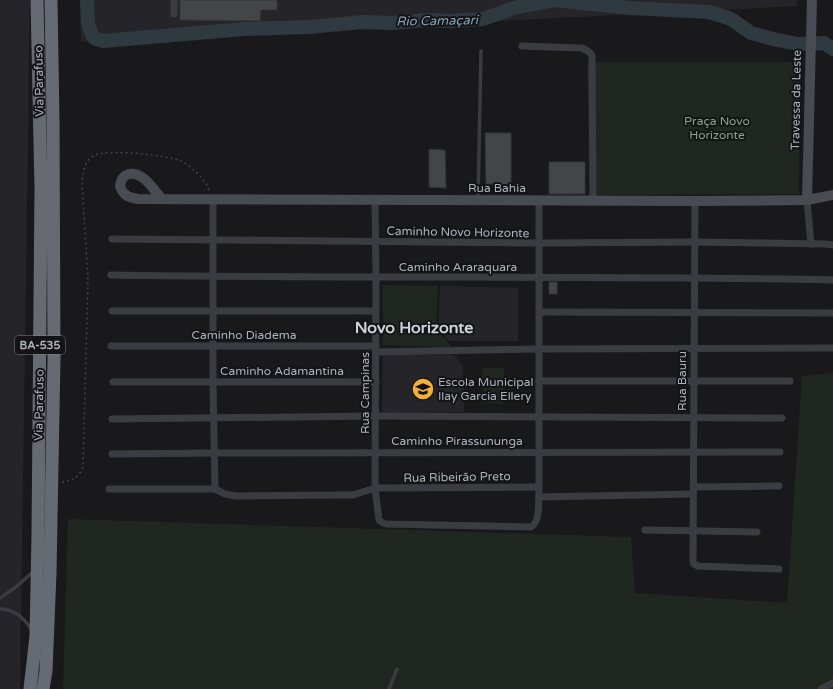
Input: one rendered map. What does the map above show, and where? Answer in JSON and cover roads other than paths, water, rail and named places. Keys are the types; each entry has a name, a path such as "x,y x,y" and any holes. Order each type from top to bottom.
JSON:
{"highway":[{"name":"Via Parafuso","path":"30,689 36,636 41,189 37,0"},
{"name":"Via Parafuso","path":"43,689 46,671 50,573 54,350 51,0"},
{"path":"46,671 47,689"}],"street":[{"path":"174,0 174,14"},
{"name":"Travessa da Leste","path":"807,200 812,0"},
{"path":"522,46 582,48 592,55 593,201"},
{"name":"Rua Bahia","path":"161,198 213,200 375,201 695,201 807,200 833,195"},
{"path":"213,200 213,453 215,489"},
{"path":"807,200 811,244"},
{"name":"Rua Campinas","path":"375,201 375,488 379,520 386,524 531,526 534,525 537,519 539,497"},
{"path":"539,201 539,497 779,486"},
{"name":"Rua Bauru","path":"695,201 693,277 692,561 698,566 779,569"},
{"name":"Caminho Novo Horizonte","path":"112,239 540,244 694,242 833,245"},
{"name":"Caminho Araraquara","path":"111,275 214,277 693,277 833,280"},
{"path":"112,310 376,311"},
{"path":"539,312 833,313"},
{"name":"Caminho Diadema","path":"111,346 376,349 833,348"},
{"path":"539,381 790,381"},
{"name":"Caminho Adamantina","path":"113,382 376,382"},
{"path":"112,419 376,416 782,418"},
{"name":"Caminho Pirassununga","path":"112,454 376,452 780,452"},
{"name":"Rua Ribeirão Preto","path":"109,489 215,489 226,494 236,496 353,495 375,488 539,487"},
{"path":"645,530 757,532"},
{"path":"822,689 833,683"}],"lane":[{"path":"478,201 482,51"},
{"path":"0,598 16,587 37,568"},
{"path":"0,609 5,609 15,613 22,618 36,636"},
{"path":"389,689 397,669"}],"waterway":[{"name":"Rio Camaçari","path":"87,0 88,25 94,38 103,41 245,29 308,27 363,22 392,23 427,20 451,21 483,19 517,7 554,0 631,8 709,12 731,19 751,33 798,44 824,43 833,49"}],"place":[{"name":"Escola Municipal Ilay Garcia Ellery","path":"423,389"}],"district":[{"name":"Novo Horizonte","path":"414,327"}],"park label":[{"name":"Praça Novo Horizonte","path":"717,128"}]}
